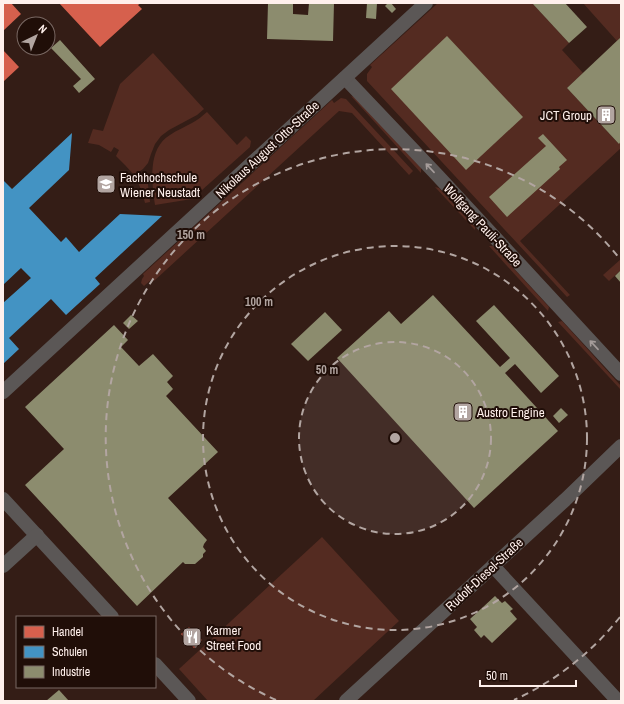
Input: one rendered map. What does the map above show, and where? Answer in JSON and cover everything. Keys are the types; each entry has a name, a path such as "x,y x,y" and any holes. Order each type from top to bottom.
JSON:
{"street":[{"name":"Nikolaus August Otto-Straße","path":"3,392 426,3"},
{"name":"Wolfgang Pauli-Straße","path":"345,78 621,374"},
{"name":"Rudolf-Diesel-Straße","path":"346,701 565,500 621,446"},
{"path":"3,499 111,616"},
{"path":"3,566 37,535"},
{"path":"493,566 618,701"},
{"path":"156,665 189,701"}],"shaded area":[{"path":"3,3 621,3 621,701 3,701"},
{"path":"438,3 532,3 569,43 562,50 583,73 567,88 618,143 621,141 621,148 520,241 570,295 567,297 367,81 367,74 372,67 370,65"},
{"path":"583,3 621,3 621,37 617,41"},
{"path":"153,53 204,109 197,115 161,136 155,144 148,163 143,169 134,175 116,156 119,150 114,147 111,152 99,145 88,143 93,129 103,131 120,84"},
{"path":"351,96 357,98 421,168 421,173"},
{"path":"341,98 346,99 413,171 409,175 352,113 339,111 154,281 152,279 144,286 141,283 144,276 143,274 332,100 334,103"},
{"path":"207,112 237,145 246,136 251,141 250,147 192,199 155,205 152,176 154,157 158,149 163,141 170,135 194,122"},
{"path":"147,176 150,202 145,203 137,180"},
{"path":"435,187 439,188 475,227 475,230"},
{"path":"489,246 493,246 549,307 548,311"},
{"path":"621,259 621,270 609,281 603,275"},
{"path":"562,321 621,386 621,390 558,322"},
{"path":"322,537 399,621 313,701 208,701 179,669"}],"building: Handel":[{"path":"3,3 11,3 21,14 16,16 16,19 3,31"},
{"path":"59,3 141,3 138,5 142,9 100,47"},
{"path":"3,50 19,67 3,82"},
{"name":"Karmer Street Food","path":"189,627 202,640 194,648 181,634"}],"building: Schulen":[{"name":"Fachhochschule Wiener Neustadt","path":"72,133 69,170 29,208 61,242 66,237 79,252 120,214 162,216 95,278 100,284 66,315 51,299 9,338 19,349 3,364 3,303 31,278 21,268 3,285 3,182 4,181 12,189"}],"building: Industrie":[{"path":"268,3 293,3 293,14 308,15 309,3 334,3 333,41 267,39"},
{"path":"367,3 377,3 376,19 366,18"},
{"path":"388,3 391,3 396,9 392,13 385,6"},
{"path":"532,3 565,3 587,27 569,43"},
{"path":"447,36 523,117 466,170 391,89"},
{"name":"JCT Group","path":"621,37 621,141 619,144 567,88"},
{"path":"60,40 95,79 79,93 73,86 81,79 56,53 56,44"},
{"path":"543,134 567,160 559,167 560,169 507,217 489,197 546,146 538,138"},
{"path":"621,270 621,283 615,276"},
{"name":"Austro Engine","path":"433,295 500,367 510,358 476,321 494,305 559,376 541,393 515,364 505,373 558,431 474,508 337,358 389,311 401,324"},
{"path":"325,312 342,330 308,361 291,344"},
{"path":"131,315 138,321 129,329 123,323"},
{"path":"114,325 128,340 121,347 139,366 153,354 173,376 167,382 173,389 166,396 218,452 168,498 207,540 203,547 206,551 203,554 203,557 195,564 185,564 183,562 137,606 25,485 64,449 25,407"},
{"path":"561,408 568,415 559,423 553,416"},
{"path":"495,596 502,603 505,601 513,609 510,611 517,619 492,643 484,635 481,638 474,630 477,627 470,619"},
{"path":"59,690 69,701 46,701"}],"place":[{"name":"JCT Group","path":"606,115"},
{"name":"Fachhochschule Wiener Neustadt","path":"106,184"},
{"name":"Austro Engine","path":"463,412"},
{"name":"Karmer Street Food","path":"192,637"}]}
